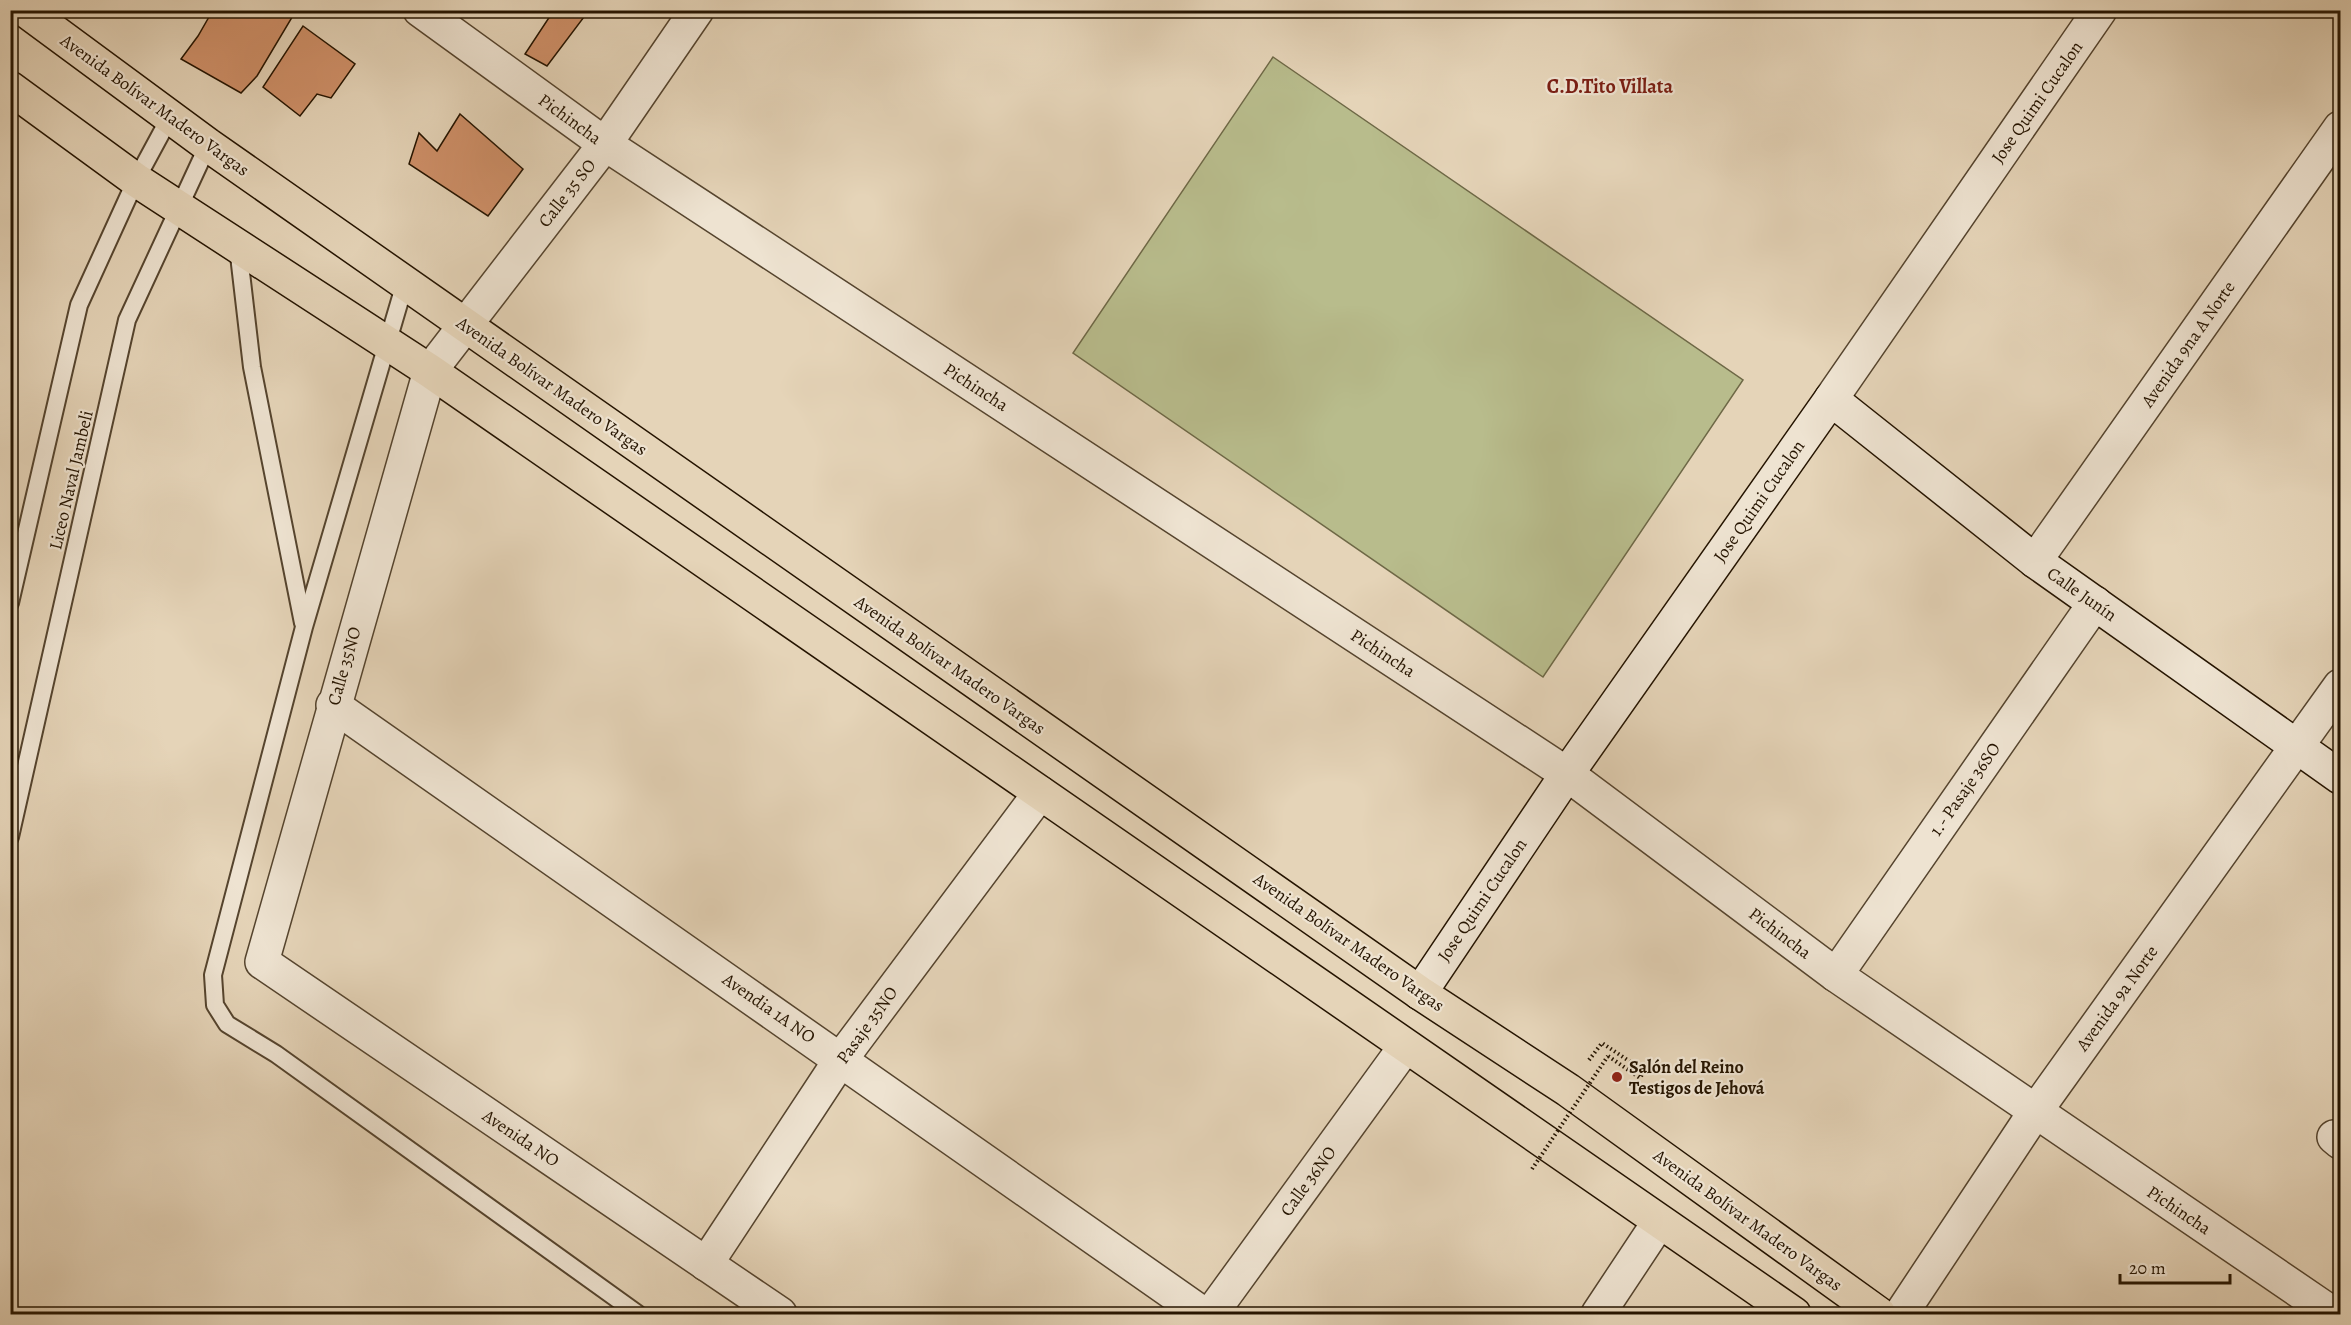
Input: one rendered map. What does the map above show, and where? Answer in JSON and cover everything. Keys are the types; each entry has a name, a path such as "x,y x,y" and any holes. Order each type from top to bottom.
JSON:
{"main road":[{"name":"Avenida Bolívar Madero Vargas","path":"24,10 208,145 465,326 1420,993 1568,1090 1879,1314"},
{"path":"10,88 136,180 430,371 1794,1314"}],"street":[{"name":"Pichincha","path":"420,10 604,144 1567,774 1836,975 2333,1314"},
{"name":"Calle 35 SO","path":"430,371 604,144 697,10"},
{"name":"Jose Quimi Cucalon","path":"1420,993 1567,774 1831,399 2100,10"},
{"name":"Avenida 9na A Norte","path":"2035,561 2340,128"},
{"name":"Calle 35NO","path":"262,962 333,705 430,371"},
{"name":"Calle Junín","path":"1831,399 2035,561 2340,777"},
{"name":"1.- Pasaje 36SO","path":"1836,975 2095,603"},
{"name":"Avenida 9a Norte","path":"1902,1314 2035,1112 2298,748 2340,686"},
{"name":"Avendia 1A NO","path":"333,705 1203,1314"},
{"name":"Pasaje 35NO","path":"706,1264 841,1059 1040,793"},
{"name":"Avenida NO","path":"262,962 780,1314"},
{"name":"Calle 36NO","path":"1211,1314 1405,1047"},
{"path":"1598,1314 1659,1222"}],"lane":[{"name":"Liceo Naval Jambeli","path":"10,603 79,305 136,180 170,117"},
{"name":"Liceo Naval Jambeli","path":"10,837 128,320 208,145"},
{"path":"238,246 252,367 304,627"},
{"path":"405,283 304,627 213,975 215,1005 227,1024 276,1054 638,1314"}],"path":[{"path":"1532,1169 1608,1056 1640,1078 1644,1071 1602,1043"}],"green space":[{"path":"1273,57 1743,380 1543,677 1073,353"}],"building":[{"path":"213,10 288,10 294,14 257,76 241,93 181,59"},
{"path":"554,10 575,10 584,17 547,66 525,54"},
{"path":"303,26 355,64 331,98 317,94 300,116 263,87"},
{"path":"460,114 523,169 488,216 409,164 419,133 437,151"}],"place":[{"name":"Salón del Reino Testigos de Jehová","path":"1617,1077"}],"district":[{"name":"C.D.Tito Villata","path":"1610,86"}]}
